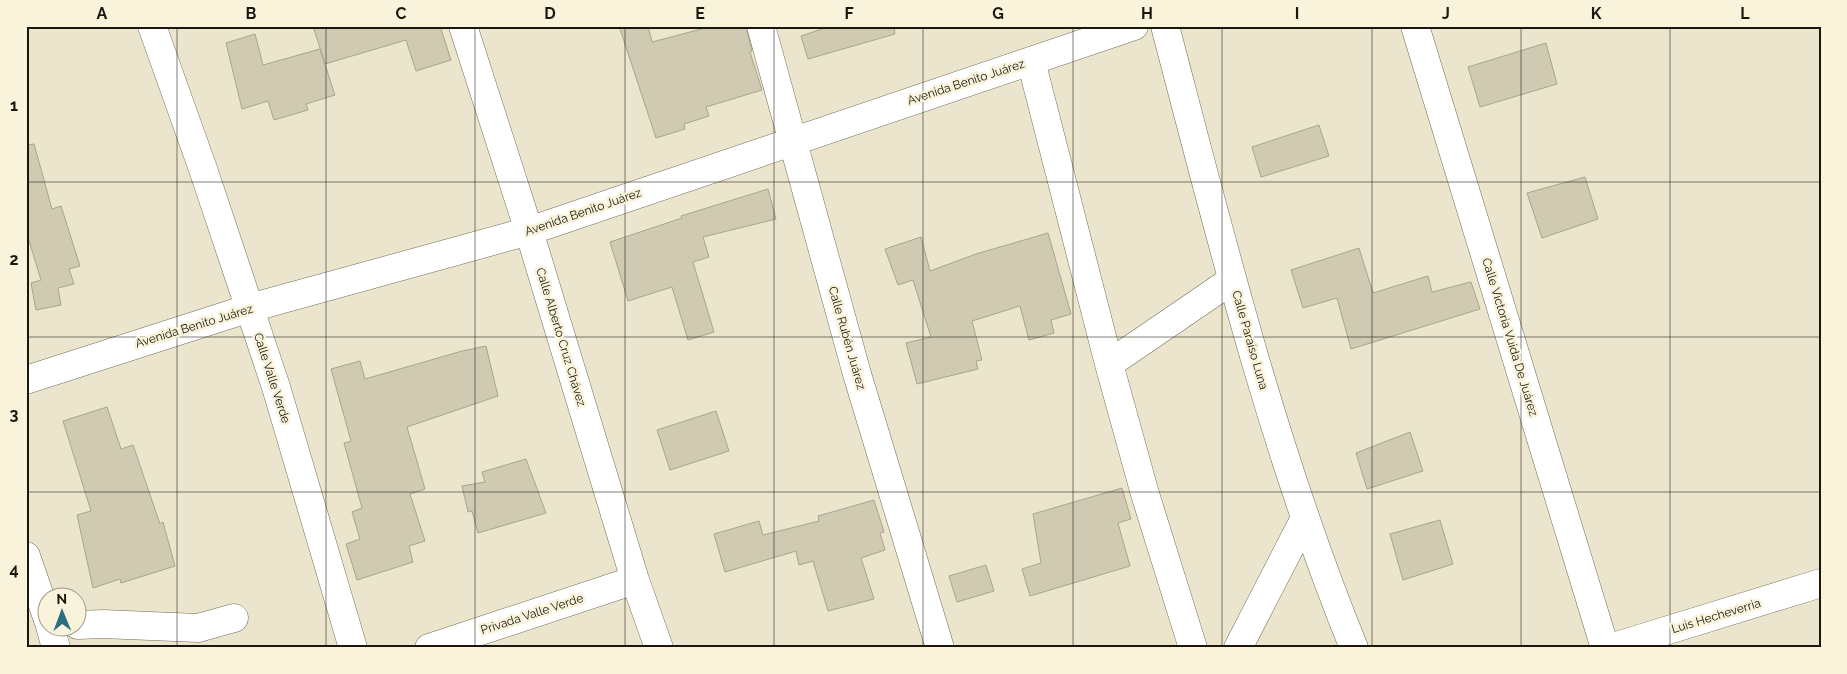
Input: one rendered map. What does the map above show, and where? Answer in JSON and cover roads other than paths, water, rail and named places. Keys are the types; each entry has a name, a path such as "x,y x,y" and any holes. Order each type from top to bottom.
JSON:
{"street":[{"name":"Calle Valle Verde","path":"152,26 276,387 353,648"},
{"name":"Calle Alberto Cruz Chávez","path":"463,26 529,231 635,580 659,648"},
{"name":"Calle Rubén Juárez","path":"761,26 857,374 940,648"},
{"name":"Avenida Benito Juárez","path":"26,380 250,308 529,231 792,140 1031,61 1078,35 1134,26"},
{"name":"Calle Paraíso Luna","path":"1165,26 1250,344 1322,569 1354,648"},
{"name":"Calle Victoria Vuida De Juárez","path":"1415,26 1605,648"},
{"path":"1031,61 1109,364 1145,494 1193,648"},
{"path":"1109,364 1232,280"},
{"path":"1238,648 1305,518"},
{"path":"26,556 38,591"},
{"name":"Privada Valle Verde","path":"430,648 635,580"},
{"name":"Luis Hecheverria","path":"1610,648 1821,583"},
{"path":"88,625 198,628 234,618"}]}
